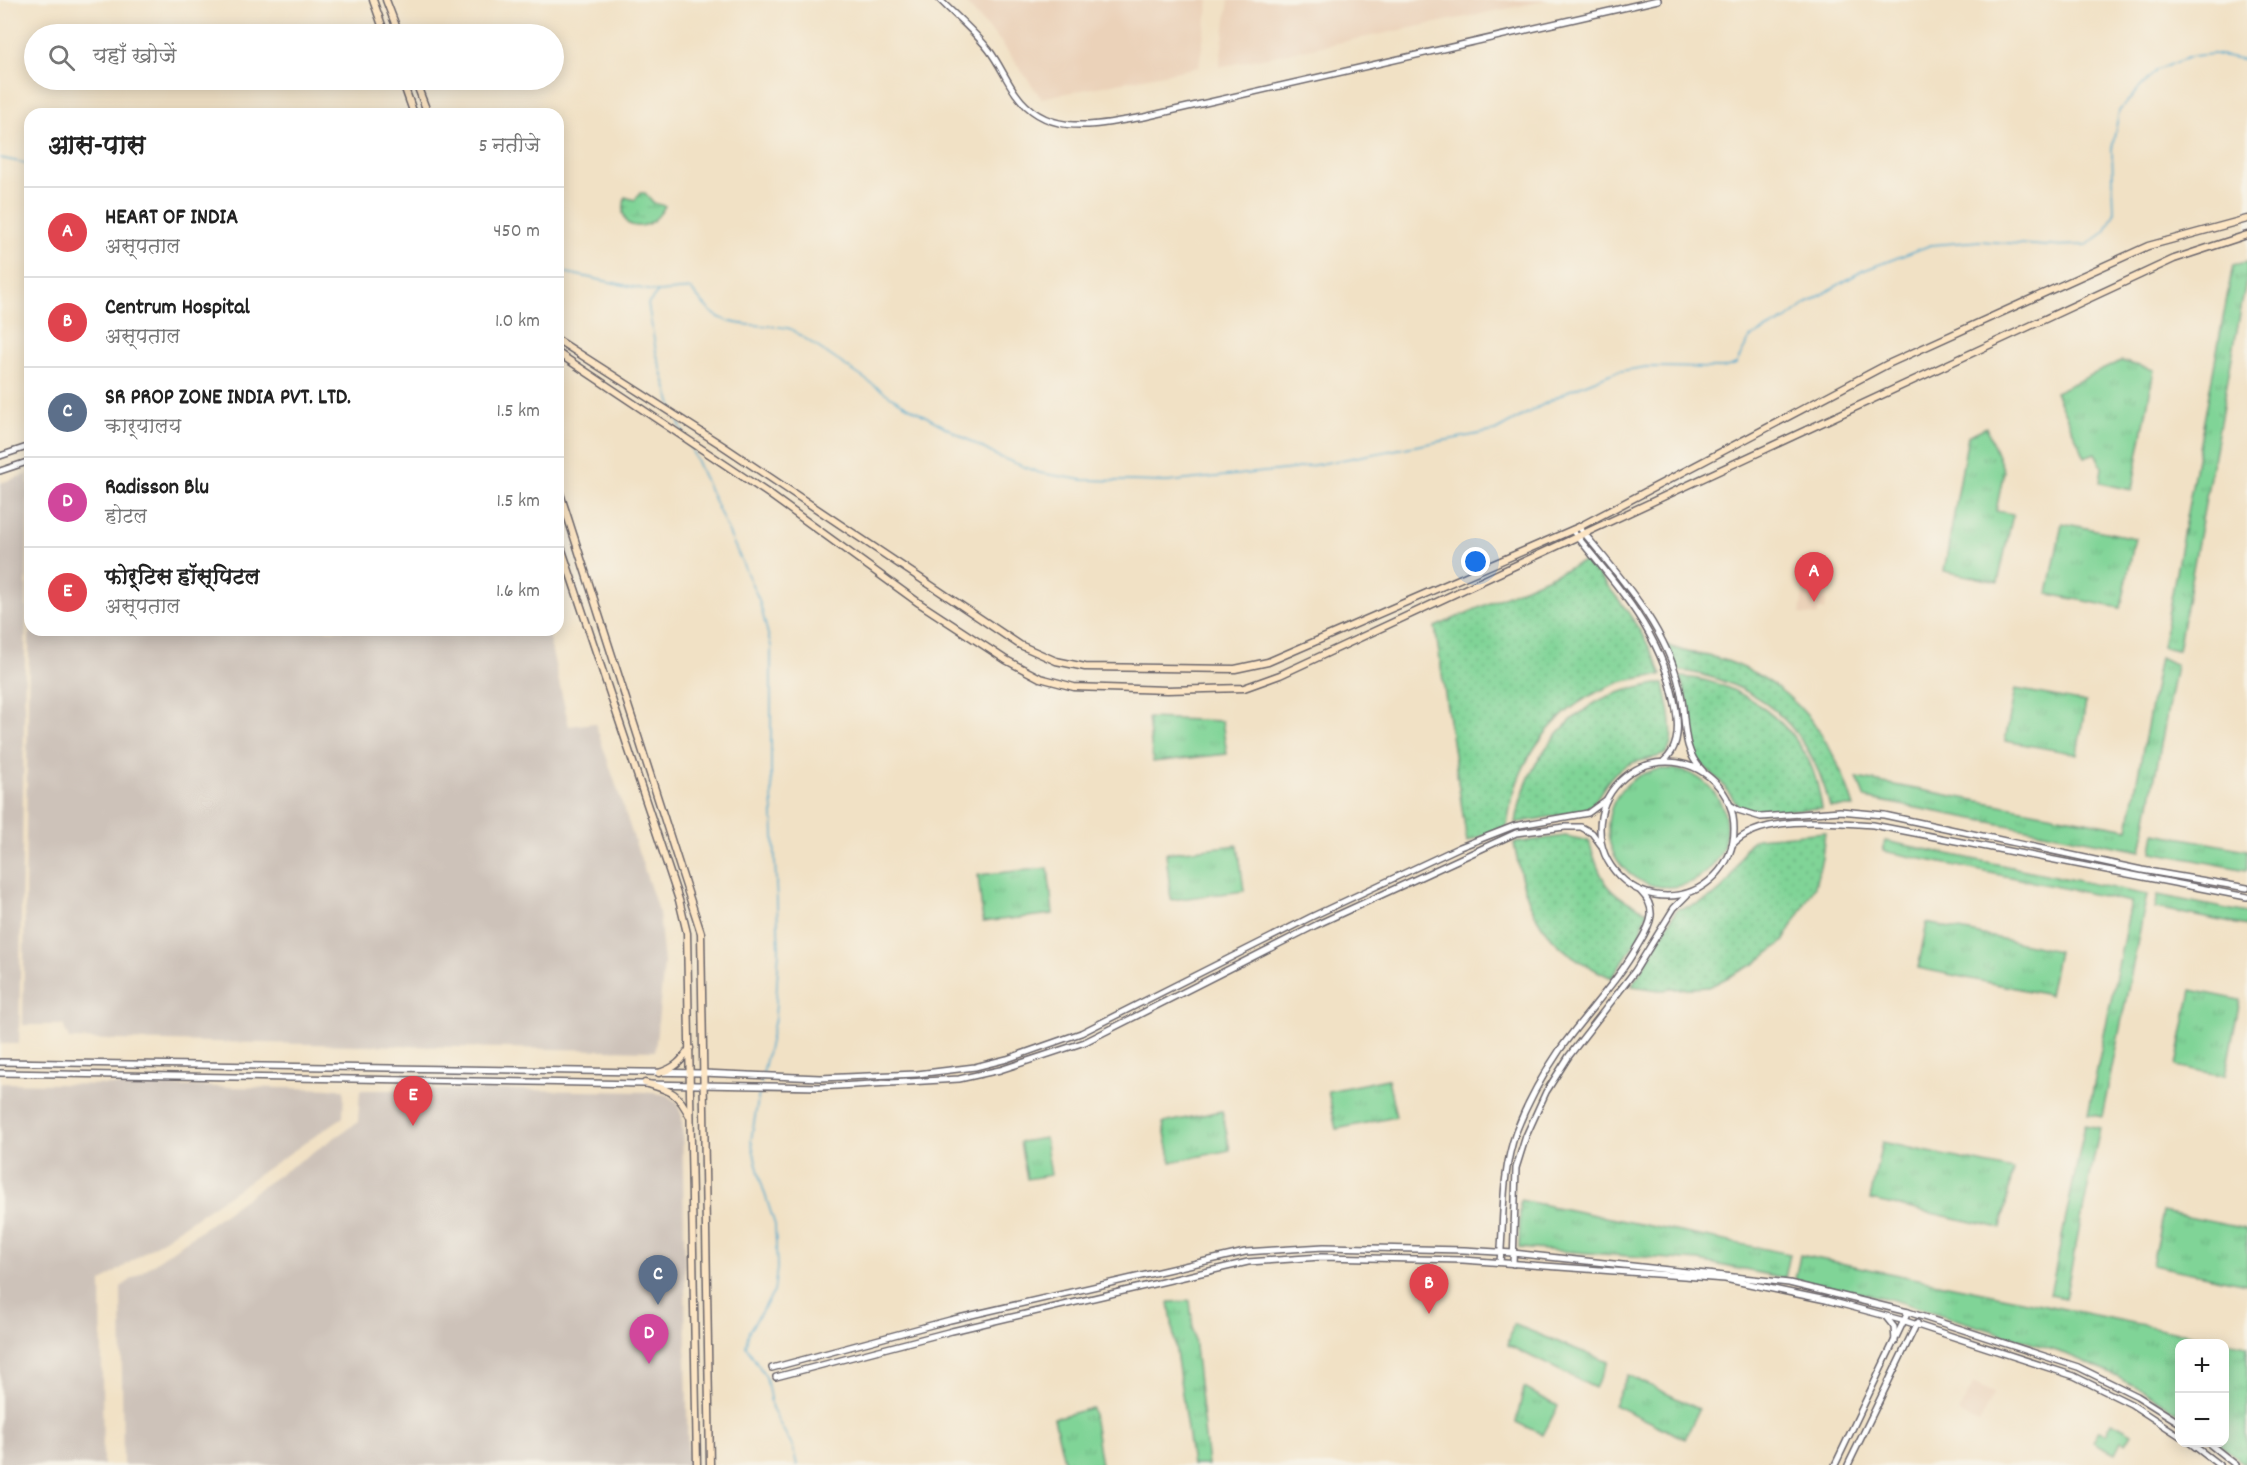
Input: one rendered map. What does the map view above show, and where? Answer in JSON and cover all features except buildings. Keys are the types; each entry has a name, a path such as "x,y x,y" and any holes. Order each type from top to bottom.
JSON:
{"main road":[{"path":"373,0 381,24"},
{"path":"386,0 395,24"},
{"path":"406,90 412,108"},
{"path":"419,90 426,108"},
{"path":"564,344 700,431 1020,645 1056,661 1085,667 1235,669 1268,662 1575,529 1888,364 2148,246 2247,219"},
{"path":"564,357 770,494 919,603 1006,660 1040,678 1074,687 1167,690 1244,688 1280,675 2174,258 2247,235"},
{"path":"564,506 686,883 700,933 710,1465"},
{"path":"564,556 679,900 687,933 697,1465"},
{"path":"659,1073 680,1064 690,1047"},
{"path":"645,1083 668,1090 677,1096 692,1120"}],"street":[{"path":"940,0 989,50 1017,96 1040,116 1067,126 1083,127 1144,117 1658,0"},
{"path":"0,456 24,448"},
{"path":"0,471 24,463"},
{"path":"1513,1264 1516,1168 1526,1136 1546,1092 1569,1056 1635,971 1674,908 1687,895 1710,881 1724,865 1732,845 1734,828 1730,805 1724,793 1690,755 1685,735 1680,690 1672,662 1658,634 1643,608 1575,529"},
{"path":"1581,535 1652,636 1665,666 1673,692 1677,718 1673,753 1664,761"},
{"path":"0,1062 703,1073 820,1078 917,1074 975,1067 1007,1059 1090,1029 1311,917 1460,847 1514,826 1588,813 1606,800 1624,776 1645,764 1664,761 1687,764 1708,775"},
{"path":"1601,845 1600,823 1606,800"},
{"path":"1730,805 1761,817 1840,811 1884,814 2142,870 2247,888"},
{"path":"1732,845 1740,836 1750,831 1774,825 1823,821 1873,825 2247,897"},
{"path":"0,1073 821,1087 958,1079 999,1070 1085,1042 1316,925 1516,833 1581,827 1592,833 1601,845 1611,866 1625,881 1647,898 1651,908 1651,917 1644,936 1627,965 1560,1050 1537,1086 1517,1131 1507,1164 1500,1262"},
{"path":"1637,889 1671,896 1687,895"},
{"path":"772,1368 950,1320 1245,1252 1324,1247 1501,1252 1789,1282 1908,1312 2078,1368 2137,1396 2175,1420"},
{"path":"776,1377 952,1330 1248,1263 1321,1257 1500,1262 1725,1279 1788,1291 1929,1328 2074,1376 2131,1404 2175,1433"},
{"path":"1834,1465 1908,1312"},
{"path":"1882,1315 1889,1319 1894,1327 1895,1342"},
{"path":"1848,1465 1920,1316"},
{"path":"1908,1343 1915,1332 1929,1328"},
{"path":"1989,1357 1992,1349"},
{"path":"2194,1447 2218,1465"},
{"path":"2213,1447 2236,1465"}],"shaded area":[{"path":"963,0 1209,0 1199,67 1041,98 1001,42"},
{"path":"1229,0 1549,0 1219,67"},
{"path":"24,475 25,636 19,1044 0,1044 0,483"},
{"path":"1805,579 1816,581 1815,593 1827,595 1825,610 1819,609 1817,616 1800,614"},
{"path":"29,636 548,636 569,726 595,723 659,913 664,964 655,1051 69,1039 63,1025 23,1025"},
{"path":"0,1083 344,1089 343,1117 101,1282 103,1465 0,1465"},
{"path":"360,1090 650,1092 667,1095 677,1103 682,1116 688,1465 123,1465 121,1287 267,1183 358,1122"},
{"path":"1974,1383 1994,1393 1979,1423 1958,1413"}],"green space":[{"path":"640,193 645,193 654,203 665,206 658,216 644,226 627,223 623,213 625,197 635,200"},
{"path":"2247,262 2247,276 2178,650 2162,647 2233,265"},
{"path":"2121,361 2154,370 2132,490 2100,483 2102,467 2095,453 2085,457 2055,392"},
{"path":"1986,427 2004,471 1996,511 2013,514 1998,582 1944,571 1968,436"},
{"path":"2062,523 2135,538 2121,608 2048,594"},
{"path":"1585,561 1629,614 1647,643 1662,675 1621,682 1577,704 1558,719 1529,756 1519,778 1507,826 1467,842 1435,627"},
{"path":"1666,644 1673,648 1719,658 1752,672 1792,700 1823,737 1835,759 1854,807 1830,807 1810,754 1795,732 1777,713 1757,698 1733,685 1707,676 1678,670"},
{"path":"2160,657 2176,665 2141,851 1865,798 1857,778 2128,829"},
{"path":"1680,677 1718,684 1737,692 1754,702 1785,727 1808,759 1822,808 1758,812 1739,807 1721,782 1695,758 1690,709"},
{"path":"1664,684 1669,711 1672,733 1668,751 1663,755 1635,762 1619,770 1587,810 1516,823 1525,787 1533,770 1553,739 1566,726 1602,699"},
{"path":"2015,689 2086,702 2077,754 2005,741"},
{"path":"1148,718 1222,721 1227,754 1153,762"},
{"path":"1667,769 1678,770 1700,779 1716,795 1725,817 1725,839 1716,861 1700,877 1678,886 1667,887 1656,886 1634,877 1618,861 1609,839 1608,828 1609,817 1618,795 1634,779 1656,770"},
{"path":"1825,832 1815,886 1783,942 1756,963 1709,987 1659,990 1632,986 1677,909 1704,901 1719,891 1731,877 1749,844 1757,838"},
{"path":"2155,833 2247,850 2247,870 2152,852"},
{"path":"1565,836 1589,841 1607,885 1622,898 1647,911 1639,937 1612,978 1570,954 1555,941 1542,926 1525,891 1514,843"},
{"path":"1885,841 2147,895 2102,1117 2088,1114 2131,902 1883,851"},
{"path":"1238,845 1244,891 1171,900 1166,853"},
{"path":"1048,868 1053,914 983,922 978,875"},
{"path":"2158,895 2247,913 2247,926 2155,908"},
{"path":"1927,923 2058,951 2049,995 1918,968"},
{"path":"2191,990 2240,1000 2225,1076 2176,1066"},
{"path":"1388,1079 1396,1117 1336,1129 1328,1091"},
{"path":"1222,1111 1230,1150 1171,1162 1163,1123"},
{"path":"2085,1125 2100,1128 2065,1298 2050,1295"},
{"path":"1045,1138 1051,1175 1027,1179 1020,1142"},
{"path":"1882,1142 2013,1170 2001,1228 1870,1200"},
{"path":"1520,1200 1790,1254 1785,1278 1699,1261 1519,1248"},
{"path":"2163,1212 2247,1229 2247,1284 2152,1265"},
{"path":"1800,1255 2213,1339 2175,1339 2175,1410 2143,1390 2066,1354 1894,1300 1795,1279"},
{"path":"1190,1301 1208,1465 1192,1465 1169,1302"},
{"path":"1513,1324 1608,1362 1595,1388 1508,1345"},
{"path":"2229,1342 2247,1346 2247,1453 2245,1464 2223,1447 2229,1447"},
{"path":"1628,1375 1699,1409 1685,1439 1614,1405"},
{"path":"1524,1388 1558,1406 1543,1435 1516,1422"},
{"path":"1092,1408 1101,1465 1065,1465 1054,1418"},
{"path":"2112,1422 2132,1433 2126,1443 2121,1441 2115,1453 2093,1442 2099,1430 2106,1434"}],"waterway":[{"path":"674,412 656,352 648,304 658,292 691,289 717,316 734,323 791,329 893,398 997,456 1040,473 1083,480 1167,482 1293,469 1495,431 1568,391 1615,372 1646,367 1723,368 1736,364 1750,338 1787,319 1806,304 1862,271 1931,245 1980,241 2046,246 2087,245 2105,232 2114,214 2112,149 2119,111 2157,70 2192,56 2214,54 2247,60"},
{"path":"0,158 24,163"},
{"path":"564,272 657,292"},
{"path":"677,419 684,434"},
{"path":"689,444 759,600 771,646 771,770 779,949 775,1018 761,1083"},
{"path":"760,1088 751,1140 775,1225 777,1268 774,1292 749,1331 746,1346 766,1377 772,1409 793,1448 797,1465"}],"place":[{"name":"HEART OF INDIA","path":"1814,602"},
{"name":"फोर्टिस हॉस्पिटल","path":"413,1126"},
{"name":"SR PROP ZONE INDIA PVT. LTD.","path":"658,1305"},
{"name":"Centrum Hospital","path":"1429,1314"},
{"name":"Radisson Blu","path":"649,1364"}]}
